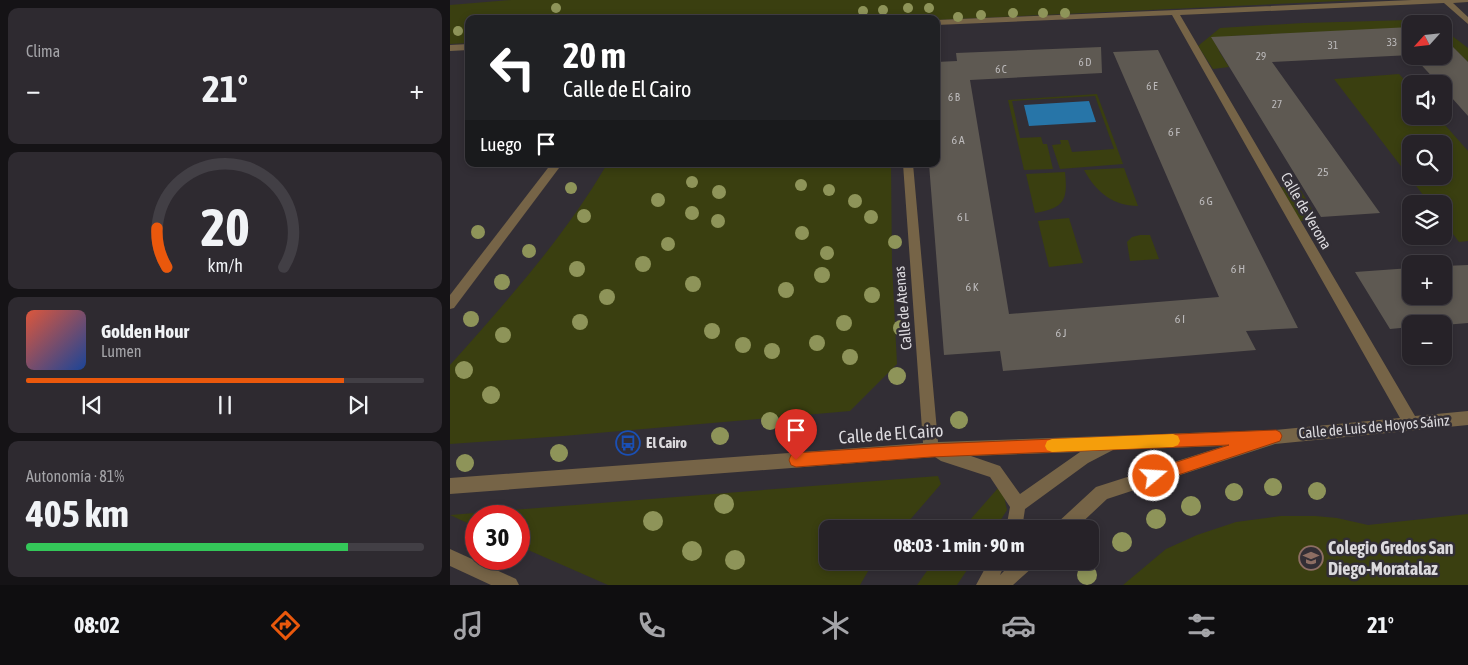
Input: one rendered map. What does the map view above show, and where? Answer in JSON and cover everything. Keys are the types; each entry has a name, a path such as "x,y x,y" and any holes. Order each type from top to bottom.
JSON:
{"street":[{"path":"940,23 1468,0"},
{"path":"1446,1 1468,22"},
{"name":"Calle de Verona","path":"1175,13 1411,424"},
{"path":"450,48 465,47"},
{"path":"450,304 555,167"},
{"name":"Calle de Atenas","path":"908,167 931,450"},
{"name":"Calle de Luis de Hoyos Sáinz","path":"1073,520 1102,493 1276,436 1468,418"},
{"name":"Calle de El Cairo","path":"450,486 931,450 1276,436"},
{"path":"1018,506 1083,458 1115,443"},
{"path":"931,450 995,471 1018,506 1016,520"},
{"path":"450,558 510,585"},
{"path":"985,585 993,570"},
{"path":"1001,585 1017,570"}],"green space":[{"path":"511,0 1362,0 940,20 940,15 465,15 465,43 450,44 450,5"},
{"path":"1402,20 1402,28 1231,36 1219,51 1229,67 1213,69 1198,46 1220,28"},
{"path":"1452,36 1468,48 1468,62 1452,47"},
{"path":"1399,74 1402,77 1402,125 1445,125 1468,151 1468,241 1459,242 1452,233 1452,195 1423,195 1415,185 1452,185 1452,135 1402,135 1402,168 1334,79"},
{"path":"1097,94 1123,164 1060,169 1052,145 1061,144 1060,140 1068,140 1072,152 1114,149 1095,96 1012,101 1020,138 1041,137 1043,144 1047,144 1053,169 1024,170 1008,100"},
{"path":"605,167 891,167 892,264 897,364 850,411 450,444 450,365 533,269 590,191"},
{"path":"1124,168 1138,206 1121,203 1106,196 1094,185 1084,170"},
{"path":"1065,172 1066,190 1062,202 1052,209 1035,213 1026,174"},
{"path":"1281,187 1299,187 1318,220 1300,221"},
{"path":"1069,218 1083,263 1049,267 1038,221"},
{"path":"1150,235 1159,259 1130,261 1127,242 1132,237"},
{"path":"938,476 941,484 910,520 819,520 819,570 869,570 860,585 608,585 530,551 530,509"},
{"path":"999,487 1004,496 1007,510 1001,520 970,520"},
{"path":"465,514 465,522 450,515"},
{"name":"Colegio Gredos San Diego-Moratalaz","path":"1468,514 1468,585 1123,585 1166,549 1197,535 1236,522 1281,516 1315,516 1337,518 1368,525"},
{"path":"928,570 967,570 957,585 917,585"}],"water":[{"path":"1089,101 1096,122 1029,126 1024,105"}],"building":[{"path":"1402,27 1402,55 1272,62 1380,213 1321,217 1211,37"},
{"path":"1452,46 1468,62 1468,116 1452,98 1452,75 1431,75 1421,65 1452,65"},
{"path":"1101,47 1102,73 970,80 1009,314 1219,297 1113,52 1158,50 1298,328 1246,331 1256,350 1003,371 1000,351 944,355 929,167 940,167 940,62 957,61 956,53"},
{"path":"1468,265 1468,323 1452,324 1452,315 1402,315 1402,328 1390,329 1355,272 1402,269 1402,305 1452,305 1452,266"}],"slow traffic":[{"path":"1052,446 1173,441"}],"place":[{"name":"El Cairo","path":"628,443"},
{"name":"Colegio Gredos San Diego-Moratalaz","path":"1311,558"}],"route":[{"path":"796,460 931,450 1276,436 1154,476"}]}
